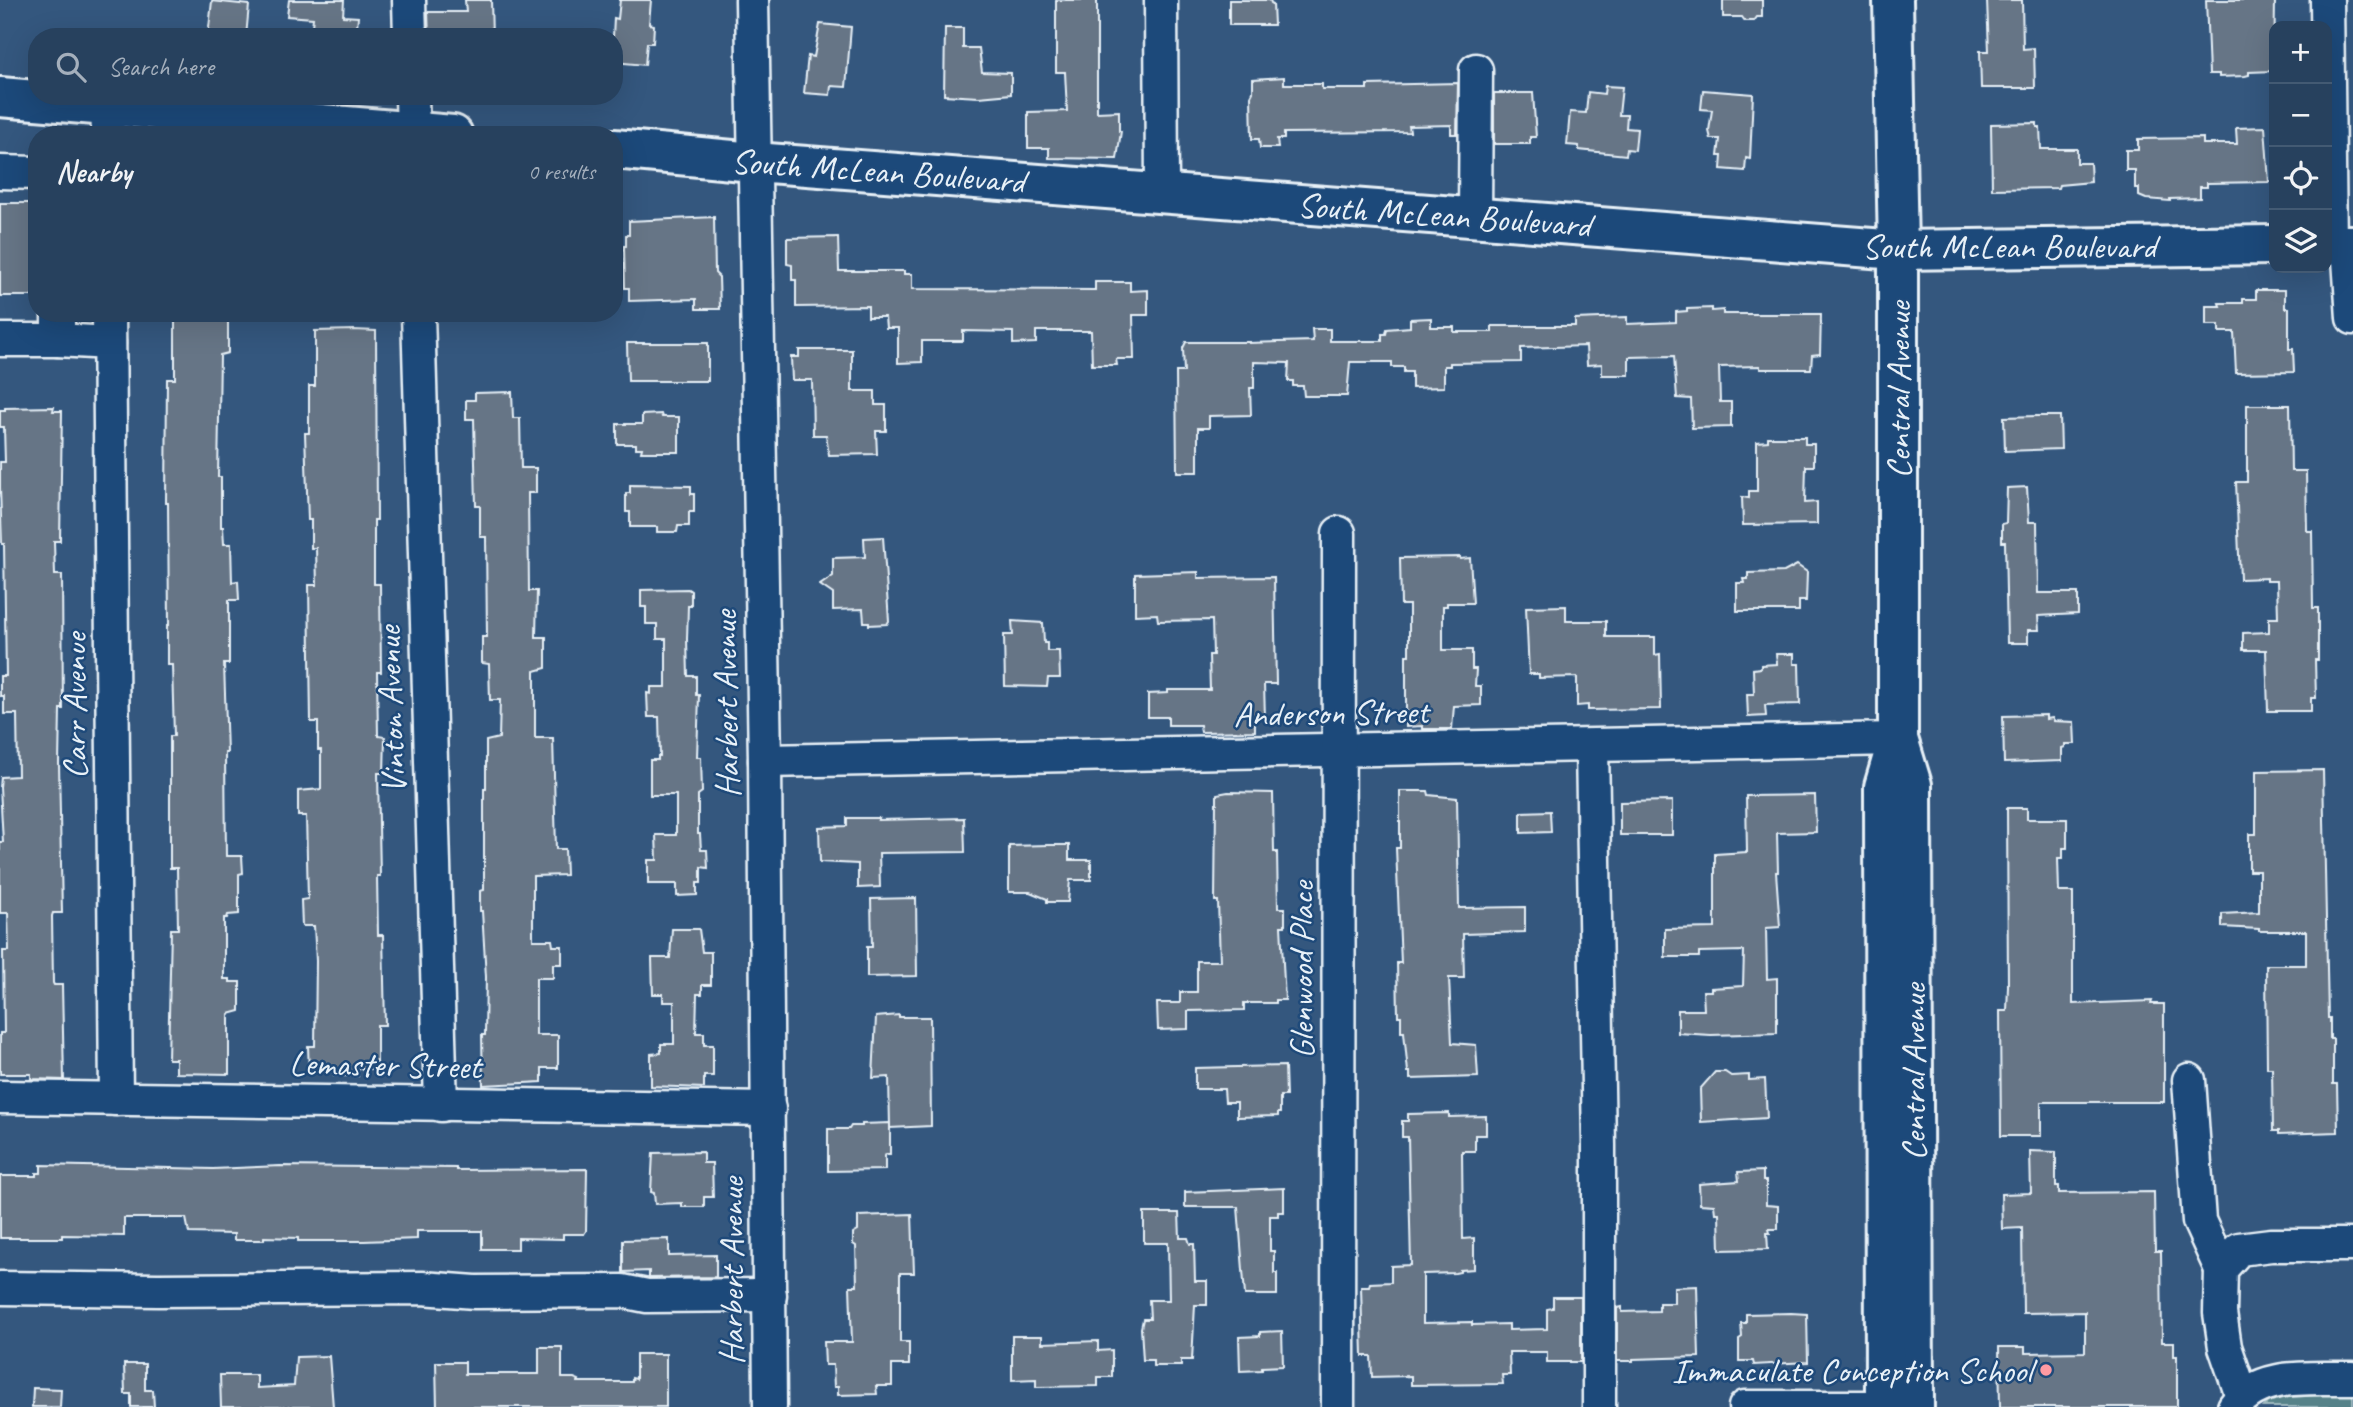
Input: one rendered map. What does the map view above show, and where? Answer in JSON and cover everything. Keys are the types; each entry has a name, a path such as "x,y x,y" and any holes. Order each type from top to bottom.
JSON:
{"main road":[{"name":"Central Avenue","path":"1893,0 1898,250 1898,739 1884,787 1893,1407"},
{"path":"0,97 28,103"},
{"path":"37,105 107,120 413,121"},
{"name":"South McLean Boulevard","path":"623,150 1898,250 2269,245"}],"street":[{"path":"409,0 410,28"},
{"name":"Harbert Avenue","path":"752,0 765,761 770,1407"},
{"path":"1161,0 1162,193"},
{"path":"2327,0 2339,245 2353,318"},
{"path":"1475,70 1475,217"},
{"path":"0,173 28,173"},
{"name":"Vinton Avenue","path":"418,322 441,1105"},
{"path":"0,340 58,327 109,328"},
{"name":"Carr Avenue","path":"109,328 116,1098"},
{"name":"Glenwood Place","path":"1338,1407 1339,533"},
{"name":"Anderson Street","path":"765,761 1898,739"},
{"path":"1592,746 1599,1407"},
{"path":"2189,1080 2199,1221 2221,1269 2220,1313 2238,1401 2271,1380 2353,1378"},
{"name":"Lemaster Street","path":"0,1097 769,1109"},
{"path":"2221,1269 2239,1249 2271,1245 2353,1245"},
{"path":"0,1288 422,1288 475,1292 622,1291 647,1296 770,1294"},
{"path":"1745,1407 1893,1407"}],"green space":[{"path":"2353,1393 2353,1407 2264,1407 2272,1398"}],"building":[{"path":"289,0 344,0 343,16 358,17 357,28 312,28 313,18 287,16"},
{"path":"465,0 491,0 492,28 429,28 428,12 466,12"},
{"path":"620,0 651,0 649,24 654,25 653,43 647,43 645,65 623,63 623,28 613,28 614,18 618,19"},
{"path":"1056,0 1097,0 1097,112 1119,111 1121,131 1117,159 1049,158 1049,148 1028,148 1028,112 1067,111 1065,72 1056,72"},
{"path":"1229,0 1270,0 1273,4 1274,25 1229,25"},
{"path":"1723,0 1762,0 1762,17 1745,21 1742,17 1723,17"},
{"path":"1987,0 2022,0 2023,49 2034,48 2035,88 1981,88 1980,51 1989,51"},
{"path":"2206,0 2275,0 2275,21 2269,21 2269,71 2249,72 2249,75 2245,76 2219,77 2219,74 2209,74"},
{"path":"212,1 249,5 247,28 209,28"},
{"path":"820,24 851,27 846,87 831,86 830,95 804,93 808,56 814,57"},
{"path":"945,28 963,28 963,48 979,48 982,72 1011,73 1011,94 979,97 944,95"},
{"path":"1284,77 1284,84 1322,84 1322,89 1458,83 1457,134 1451,134 1451,125 1409,126 1410,132 1284,133 1284,139 1277,139 1278,148 1260,148 1259,139 1252,139 1253,79"},
{"path":"1605,86 1622,87 1619,115 1627,115 1626,128 1637,129 1635,150 1627,149 1626,155 1579,150 1579,146 1567,145 1570,112 1586,113 1588,92 1604,94"},
{"path":"1703,90 1753,94 1750,159 1746,158 1745,171 1721,169 1722,156 1718,156 1720,139 1711,139 1709,131 1712,110 1701,109"},
{"path":"1494,93 1533,93 1536,137 1530,137 1530,144 1494,144"},
{"path":"2037,123 2037,127 2040,127 2041,149 2077,149 2077,163 2090,163 2091,182 2059,185 2058,188 1992,189 1991,124"},
{"path":"2265,127 2269,182 2207,183 2207,187 2200,187 2200,198 2170,201 2139,196 2139,188 2135,188 2135,170 2126,170 2126,150 2138,150 2138,139 2203,138 2203,144 2237,144 2236,128"},
{"path":"0,203 28,203 28,296 0,296"},
{"path":"714,217 715,273 719,277 720,309 696,309 696,299 629,301 629,288 625,288 624,246 626,235 629,235 629,221"},
{"path":"838,237 839,271 904,271 904,274 912,274 912,289 1095,290 1095,282 1130,282 1130,291 1148,290 1148,315 1133,315 1134,359 1116,359 1117,365 1092,365 1091,331 1036,331 1036,343 1013,344 1013,332 963,331 963,341 922,341 922,362 898,363 898,328 886,328 885,317 868,317 868,306 796,307 796,280 792,280 792,265 787,264 787,238"},
{"path":"2256,290 2285,290 2285,308 2289,308 2289,349 2293,349 2294,372 2236,373 2234,332 2219,332 2219,325 2206,325 2206,306 2243,303 2243,299 2256,299"},
{"path":"1712,308 1712,311 1723,310 1723,314 1821,314 1820,354 1812,355 1811,369 1719,367 1720,402 1731,402 1731,427 1692,428 1691,399 1677,398 1674,356 1629,357 1629,375 1602,375 1602,364 1587,365 1586,346 1521,348 1521,362 1450,363 1450,366 1444,366 1444,387 1412,388 1412,372 1404,372 1404,367 1392,367 1392,362 1350,362 1347,396 1304,396 1303,386 1293,386 1293,381 1288,381 1289,363 1254,362 1254,388 1250,388 1251,415 1209,416 1209,428 1198,428 1198,472 1177,472 1176,372 1184,372 1183,348 1186,342 1313,341 1312,329 1330,329 1330,341 1382,341 1382,334 1386,334 1387,329 1410,327 1410,319 1431,318 1431,327 1454,327 1454,332 1492,332 1492,326 1575,326 1575,319 1627,317 1627,324 1676,322 1676,312"},
{"path":"175,322 228,322 228,353 220,355 218,477 221,477 221,527 224,544 231,544 232,582 238,581 239,600 229,600 229,664 224,664 226,856 242,856 243,873 239,874 239,914 224,918 224,979 240,982 240,1011 229,1014 229,1074 176,1073 176,1059 168,1059 171,929 178,929 177,868 170,868 170,736 174,736 172,665 167,665 169,625 166,503 167,379 175,379"},
{"path":"315,331 376,331 377,520 374,520 374,584 380,584 381,672 377,672 378,736 385,737 384,773 378,773 380,876 377,876 378,935 383,935 385,1025 377,1025 377,1069 358,1069 358,1076 334,1076 334,1072 309,1072 308,1046 315,1046 316,961 314,926 302,926 301,900 308,899 306,816 298,816 298,791 321,789 318,722 311,722 309,585 317,585 316,548 311,548 311,520 308,520 305,433 309,433 309,386 315,386"},
{"path":"627,343 708,343 708,381 628,381"},
{"path":"799,350 852,350 852,391 875,391 875,405 886,405 886,431 876,431 877,454 829,455 826,435 813,435 812,380 792,380 791,357 799,357"},
{"path":"512,392 513,418 520,418 521,468 536,468 536,493 528,493 529,591 537,591 536,637 546,637 546,668 535,671 535,738 553,738 556,849 565,849 566,875 533,876 533,940 552,940 553,946 562,946 562,964 553,964 553,978 536,978 536,1035 558,1035 558,1068 542,1068 542,1082 483,1085 482,1035 485,1035 486,977 480,891 484,890 486,741 499,738 500,700 490,700 489,664 482,663 482,637 487,637 486,537 480,537 480,506 476,506 474,419 466,419 466,400 475,400 475,393"},
{"path":"2247,405 2290,405 2291,471 2306,471 2307,531 2312,531 2313,608 2318,608 2316,698 2311,698 2311,711 2268,711 2266,650 2243,650 2243,633 2269,632 2269,618 2278,618 2277,581 2267,581 2267,578 2240,579 2236,482 2247,482"},
{"path":"54,407 53,411 62,411 60,541 54,541 55,575 62,575 63,709 60,709 59,764 62,913 53,913 52,916 53,983 62,985 64,1080 31,1079 31,1074 0,1074 0,1033 4,1033 3,951 9,951 8,913 0,913 0,842 3,842 0,787 1,777 18,776 17,714 4,714 4,696 0,696 0,676 6,676 4,544 0,488 0,462 5,462 4,427 0,427 0,410"},
{"path":"661,414 662,417 679,417 679,452 641,452 642,448 636,448 636,444 617,444 617,424 642,424 642,415"},
{"path":"2060,416 2061,449 2005,451 2004,417"},
{"path":"1768,437 1805,437 1805,444 1814,444 1814,466 1806,466 1805,503 1817,502 1817,524 1743,525 1742,497 1749,498 1749,491 1757,491 1757,442 1768,441"},
{"path":"630,485 691,486 694,512 689,512 689,526 678,526 677,532 657,532 657,527 630,527 630,512 626,512 626,493 630,493"},
{"path":"2027,487 2029,522 2037,522 2038,593 2078,593 2078,614 2038,616 2039,630 2028,630 2028,643 2007,643 2005,542 2002,542 2002,524 2006,523 2007,488"},
{"path":"883,537 889,621 887,624 869,625 869,622 864,622 863,609 833,610 833,594 820,585 833,576 833,558 865,557 864,538"},
{"path":"1400,558 1470,558 1473,603 1447,603 1447,606 1443,606 1443,650 1472,650 1472,669 1476,669 1475,686 1481,686 1481,705 1454,706 1452,729 1406,727 1409,605 1401,605"},
{"path":"1797,565 1807,572 1806,601 1799,601 1799,611 1737,611 1737,583 1744,583 1743,579 1748,579 1748,573 1784,572"},
{"path":"1198,572 1198,578 1274,577 1276,684 1264,684 1265,718 1255,718 1255,731 1201,732 1200,725 1168,725 1168,717 1148,717 1148,694 1168,693 1168,690 1210,690 1212,620 1158,621 1157,614 1135,615 1135,574"},
{"path":"641,590 691,591 691,606 688,606 688,676 696,676 696,695 699,695 697,757 701,757 702,792 698,795 698,834 701,850 707,850 708,868 701,867 701,883 697,883 697,895 677,896 677,884 648,884 648,860 657,860 656,835 676,835 676,795 650,795 650,760 658,760 660,756 659,717 648,717 647,693 651,694 651,687 666,687 666,639 657,639 657,624 646,624 646,607 641,607"},
{"path":"1566,606 1566,621 1606,621 1606,637 1655,637 1655,655 1660,654 1661,709 1588,710 1588,705 1577,706 1577,677 1539,678 1539,674 1529,674 1526,607"},
{"path":"1012,621 1043,623 1047,651 1059,651 1060,678 1048,678 1047,687 1005,686 1004,635 1013,635"},
{"path":"1776,654 1794,654 1794,664 1799,664 1800,704 1765,705 1766,716 1748,717 1747,694 1754,694 1753,669 1761,668 1761,665 1777,664"},
{"path":"2046,715 2046,719 2053,718 2053,721 2074,722 2075,744 2065,744 2062,748 2062,761 2004,763 2003,716"},
{"path":"2323,770 2328,1018 2330,1039 2333,1039 2333,1084 2337,1084 2338,1132 2279,1134 2279,1131 2273,1131 2272,1068 2267,1068 2266,965 2306,965 2306,931 2259,931 2222,927 2222,914 2259,912 2259,871 2249,871 2249,834 2256,834 2256,771"},
{"path":"1400,791 1428,791 1429,795 1457,798 1459,908 1525,907 1525,932 1463,934 1464,978 1449,978 1452,1043 1476,1045 1478,1077 1410,1079 1408,1072 1404,1032 1401,1032 1401,1016 1398,1016 1397,963 1401,963 1396,848 1400,848"},
{"path":"1273,793 1278,908 1285,908 1285,926 1281,926 1285,1000 1276,1000 1276,1003 1244,1003 1244,1010 1188,1011 1188,1029 1158,1030 1157,1003 1180,1003 1180,992 1197,992 1197,961 1220,961 1218,901 1215,901 1216,803 1217,794"},
{"path":"1815,795 1816,832 1777,833 1776,872 1780,927 1766,928 1767,979 1777,978 1777,1033 1678,1033 1678,1010 1704,1010 1703,991 1743,986 1744,951 1699,952 1699,957 1665,957 1665,929 1715,928 1715,854 1747,852 1746,796"},
{"path":"1672,801 1672,835 1620,835 1620,802"},
{"path":"2007,808 2027,808 2027,819 2067,819 2067,848 2063,848 2063,858 2058,858 2059,892 2073,892 2073,1004 2152,1001 2151,1004 2164,1004 2164,1102 2041,1102 2041,1136 2001,1136 2000,1011 2007,1011 2008,986"},
{"path":"1550,811 1551,832 1521,833 1521,812"},
{"path":"847,818 964,818 965,852 879,853 880,887 858,888 858,864 820,862 819,827 847,826"},
{"path":"1069,845 1069,860 1091,860 1091,880 1070,880 1068,902 1047,902 1047,899 1030,892 1009,892 1009,846"},
{"path":"916,898 917,976 867,977 867,947 872,947 871,899"},
{"path":"672,929 699,929 702,952 711,952 711,985 702,985 702,994 697,994 696,1033 704,1033 704,1045 713,1045 713,1076 704,1076 704,1088 651,1086 651,1054 661,1053 661,1044 674,1044 674,1002 663,1002 663,994 653,994 652,958 670,958"},
{"path":"876,1017 930,1017 931,1126 890,1128 889,1077 873,1078"},
{"path":"1285,1066 1286,1096 1280,1096 1278,1116 1237,1117 1237,1102 1225,1102 1224,1089 1195,1089 1195,1068"},
{"path":"1715,1072 1725,1072 1731,1076 1749,1075 1749,1080 1765,1079 1767,1118 1701,1122 1700,1089"},
{"path":"1449,1113 1449,1117 1486,1116 1486,1135 1475,1135 1475,1151 1462,1151 1463,1239 1474,1238 1474,1269 1455,1273 1423,1274 1423,1323 1472,1322 1472,1325 1509,1324 1509,1330 1547,1329 1547,1309 1553,1308 1553,1297 1581,1297 1581,1362 1547,1362 1547,1352 1509,1352 1510,1375 1502,1375 1503,1384 1411,1385 1411,1376 1372,1377 1371,1356 1363,1356 1361,1286 1391,1282 1391,1266 1411,1265 1408,1137 1402,1137 1402,1121 1408,1121 1408,1114"},
{"path":"890,1123 890,1154 885,1156 885,1170 828,1171 828,1129"},
{"path":"2030,1151 2056,1152 2056,1186 2059,1186 2059,1193 2154,1192 2155,1251 2161,1251 2162,1342 2174,1342 2174,1356 2177,1356 2177,1407 2000,1407 1999,1347 2025,1347 2025,1353 2085,1352 2085,1312 2023,1313 2022,1228 2002,1229 2001,1194 2031,1193"},
{"path":"703,1152 703,1163 712,1163 713,1197 704,1197 704,1207 682,1207 682,1203 655,1204 654,1193 651,1192 653,1153"},
{"path":"41,1165 213,1169 280,1166 456,1170 587,1169 586,1231 584,1234 563,1234 563,1239 518,1238 518,1249 482,1249 482,1231 417,1231 417,1239 364,1241 298,1241 298,1238 264,1237 264,1240 234,1240 234,1234 189,1233 186,1218 124,1218 124,1236 0,1238 0,1176 36,1176 36,1173 41,1173"},
{"path":"1763,1171 1763,1181 1766,1181 1766,1205 1778,1206 1778,1229 1769,1229 1770,1233 1767,1233 1768,1249 1720,1250 1719,1213 1715,1213 1714,1205 1700,1204 1699,1184 1739,1181 1738,1172"},
{"path":"1284,1188 1284,1212 1278,1212 1278,1216 1270,1216 1270,1251 1274,1251 1277,1295 1245,1295 1238,1207 1185,1207 1185,1192"},
{"path":"1144,1213 1179,1213 1180,1238 1188,1238 1190,1244 1194,1244 1195,1281 1207,1281 1207,1305 1195,1305 1192,1360 1181,1360 1181,1366 1153,1366 1153,1360 1143,1360 1141,1328 1143,1319 1150,1319 1149,1300 1169,1300 1168,1243 1144,1243"},
{"path":"912,1214 914,1273 900,1273 900,1342 909,1342 909,1365 892,1365 892,1386 876,1386 877,1394 838,1395 838,1387 834,1387 833,1365 825,1365 824,1342 852,1342 850,1286 857,1286 853,1233 858,1230 858,1216"},
{"path":"669,1239 669,1256 716,1255 716,1277 649,1278 649,1271 623,1272 623,1240"},
{"path":"1697,1286 1699,1357 1617,1361 1617,1308 1622,1307 1622,1312 1659,1311 1659,1303 1674,1303 1674,1287"},
{"path":"1746,1314 1807,1314 1808,1362 1754,1365 1753,1361 1739,1361 1741,1323 1746,1323"},
{"path":"1282,1331 1283,1366 1240,1371 1239,1337"},
{"path":"1012,1336 1042,1336 1042,1343 1098,1341 1098,1351 1112,1350 1112,1377 1098,1377 1098,1386 1036,1387 1036,1379 1012,1380"},
{"path":"539,1347 562,1347 562,1378 574,1378 579,1380 578,1382 632,1382 632,1378 636,1379 636,1354 666,1354 666,1407 437,1407 436,1362 465,1362 465,1374 539,1374"},
{"path":"329,1356 333,1407 221,1407 220,1375 257,1375 257,1388 294,1386 296,1357"},
{"path":"124,1364 145,1364 145,1390 153,1390 154,1407 131,1407 131,1394 125,1394"},
{"path":"33,1388 61,1389 60,1407 32,1407"}],"place":[{"name":"Immaculate Conception School","path":"2046,1370"}]}
